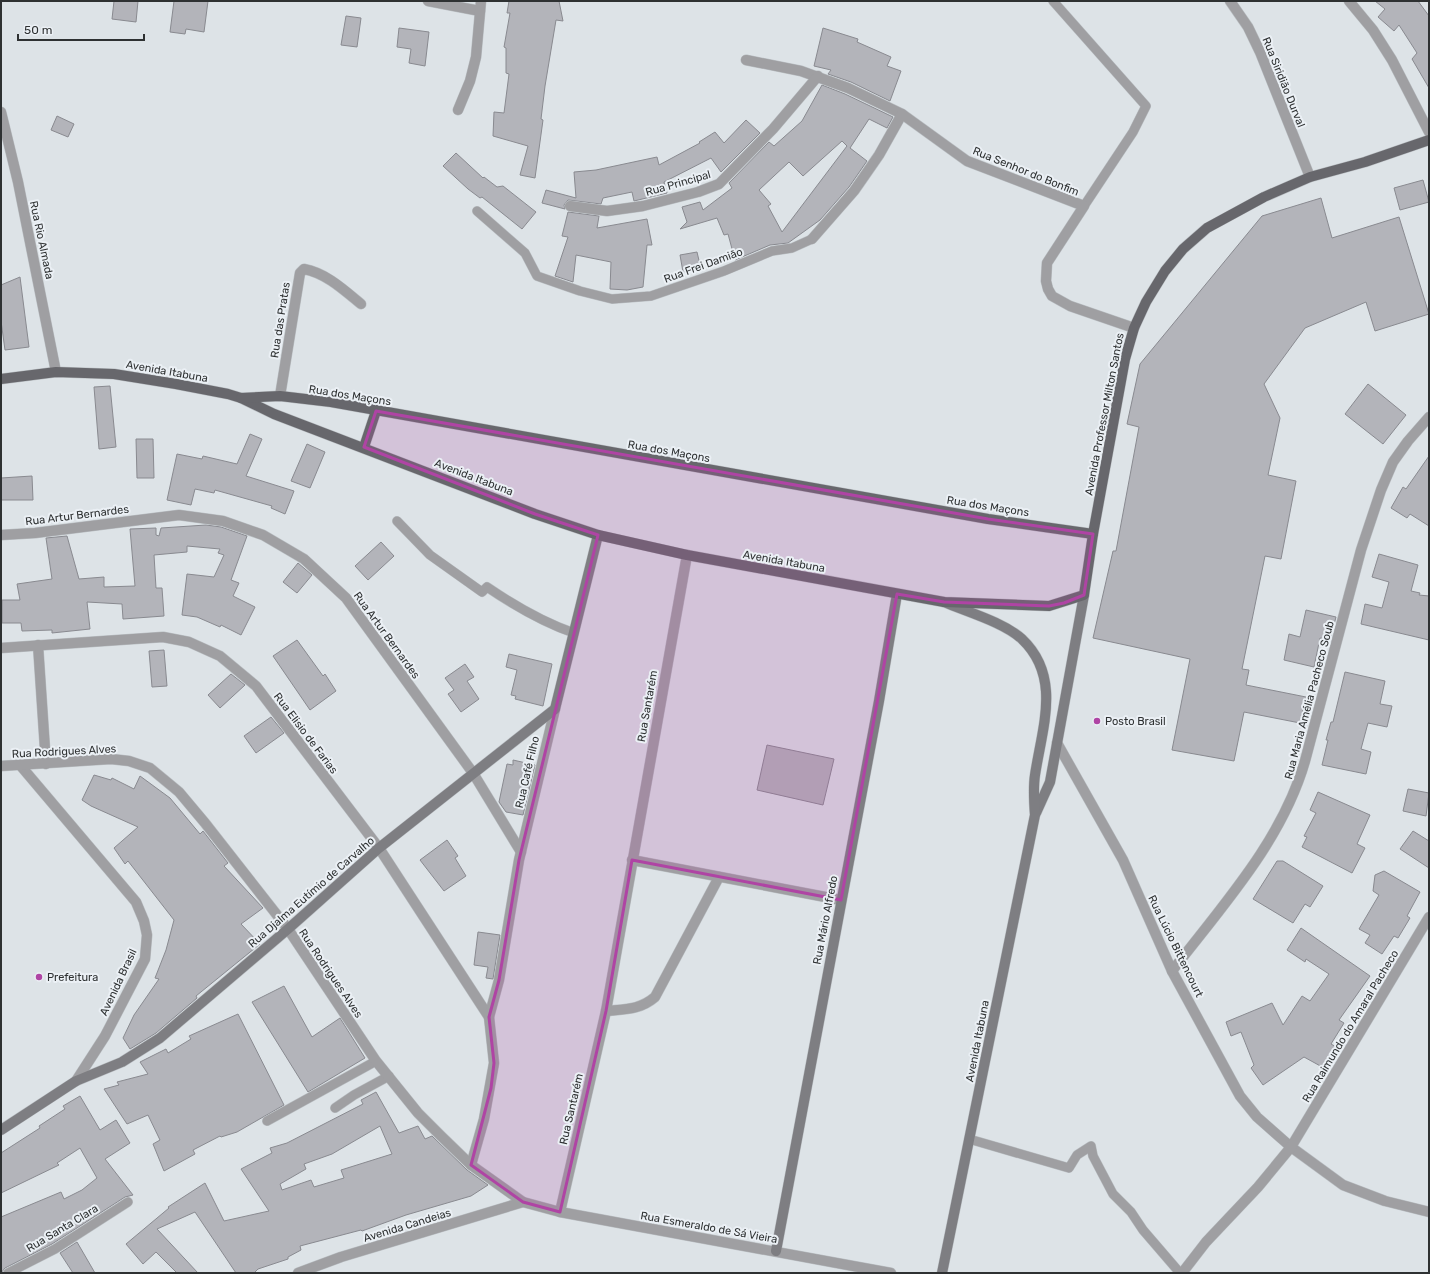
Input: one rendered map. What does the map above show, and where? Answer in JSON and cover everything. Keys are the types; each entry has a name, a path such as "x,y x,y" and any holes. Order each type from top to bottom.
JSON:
{"main road":[{"name":"Avenida Professor Milton Santos","path":"1084,595 1093,534 1125,359 1134,328 1146,302 1165,271 1182,249 1202,232 1264,197 1310,177 1365,162 1429,140"},
{"name":"Avenida Itabuna","path":"1,379 56,372 114,374 176,384 241,398 274,414 364,447 535,514 598,534 687,556 944,602 1049,606 1084,595"},
{"name":"Rua dos Maçons","path":"241,398 280,396 376,411 972,516 1093,534"},
{"path":"364,447 376,411"}],"street":[{"path":"428,1 481,6 476,57 470,81 458,110"},
{"name":"Rua Siridião Durval","path":"1230,1 1248,27 1260,52 1310,177"},
{"path":"1349,1 1373,30 1392,60 1429,132"},
{"name":"Rua Senhor do Bonfim","path":"746,60 801,71 848,88 902,114 967,161 1084,206 1047,263 1046,281 1048,289 1052,296 1070,306 1134,328"},
{"name":"Rua Principal","path":"570,206 607,211 643,206 698,192 719,184 773,129 818,76"},
{"name":"Rua Rio Almada","path":"1,112 18,182 56,372"},
{"name":"Rua Frei Damião","path":"812,239 854,191 879,155 902,114"},
{"name":"Rua das Pratas","path":"280,396 300,273 304,269 310,270 334,282 361,304"},
{"name":"Rua Maria Amélia Pacheco Soub","path":"1172,971 1268,842 1299,784 1361,550 1381,490 1394,462 1408,441 1429,417"},
{"name":"Rua Artur Bernardes","path":"1,535 35,533 179,515 223,521 263,535 304,559 346,598 473,773 521,852"},
{"name":"Rua Café Filho","path":"489,1017 499,980 521,852 598,534"},
{"name":"Rua Santarém","path":"560,1212 606,1010 687,556"},
{"name":"Rua Mário Alfredo","path":"776,1251 897,594"},
{"name":"Avenida Itabuna","path":"1035,815 1050,782 1084,595"},
{"name":"Avenida Itabuna","path":"942,1273 1035,815 1035,775 1045,730 1047,697 1044,674 1036,656 1021,639 1003,627 944,602"},
{"name":"Rua Elisio de Farias","path":"1,648 163,637 189,642 220,656 256,686 379,848 489,1017"},
{"path":"38,645 46,764"},
{"name":"Rua Djalma Eutímio de Carvalho","path":"76,1081 122,1062 160,1038 288,929 379,848 555,709"},
{"name":"Rua Lúcio Bittencourt","path":"1057,743 1122,860 1172,971 1240,1096 1257,1117 1291,1147 1343,1185 1385,1201 1429,1212"},
{"name":"Rua Rodrigues Alves","path":"1,766 111,759 129,761 150,768 179,792 288,929 376,1061 418,1113 471,1165 523,1202"},
{"name":"Avenida Brasil","path":"1,1130 76,1081 105,1036 145,959 147,935 144,921 136,902 20,765"},
{"path":"632,860 841,900"},
{"path":"606,1010 646,1005 655,997 719,877"},
{"name":"Rua Raimundo do Amaral Pacheco","path":"1181,1273 1206,1242 1258,1187 1291,1147 1429,917"},
{"path":"471,1165 484,1119 494,1063 489,1017"},
{"name":"Rua Esmeraldo de Sá Vieira","path":"523,1202 560,1212 891,1273"},
{"name":"Avenida Candeias","path":"298,1273 341,1258 523,1202"}],"lane":[{"path":"1053,1 1146,106 1136,127 1084,206"},
{"name":"Rua Frei Damião","path":"477,211 525,253 537,276 580,291 612,299 652,296 724,271 772,251 792,248 812,239"},
{"path":"397,521 430,555 482,592 487,587 540,620 574,633"},
{"path":"267,1121 376,1061"},
{"path":"335,1108 354,1095 389,1076"},
{"path":"969,1140 1069,1168 1077,1155 1091,1146 1093,1156 1113,1194 1131,1212 1143,1230 1181,1273"},
{"name":"Rua Santa Clara","path":"8,1273 54,1249 128,1202"}],"highlighted area":[{"path":"376,411 988,519 1093,534 1084,595 1064,603 1049,606 944,602 897,594 841,900 632,860 606,1011 560,1212 523,1202 471,1165 491,1088 494,1063 489,1017 499,980 519,860 598,535 535,514 364,447"}],"building":[{"path":"114,1 138,1 136,22 112,19"},
{"path":"174,1 208,1 204,32 186,29 185,34 170,32"},
{"path":"509,1 559,1 563,21 556,20 545,86 541,119 543,120 535,178 520,175 528,146 493,136 494,112 504,113 509,74 506,73 506,48 504,47 510,13 507,13"},
{"path":"1375,1 1418,1 1429,16 1429,88 1412,59 1417,53 1399,25 1394,31 1378,17 1385,9"},
{"path":"346,16 361,18 357,47 341,45"},
{"path":"399,28 429,32 425,66 409,63 411,49 397,47"},
{"path":"823,28 858,39 857,42 891,57 887,66 901,71 890,101 851,82 828,74 831,70 814,66"},
{"path":"822,85 845,94 893,117 887,128 869,119 850,148 867,161 849,187 820,220 788,243 770,245 735,260 728,234 724,235 717,218 680,229 687,222 682,207 700,202 703,210 732,188 729,183 769,142 774,146 802,121","holes":["842,141 847,146 782,232 768,206 771,204 759,190 789,162 803,176"]},
{"path":"57,116 74,124 68,137 51,130"},
{"path":"746,120 760,133 721,172 711,158 664,182 667,193 634,201 632,192 603,198 601,204 568,200 564,205 565,209 542,203 546,190 576,198 574,172 596,170 657,157 659,165 700,143 699,142 715,132 724,143"},
{"path":"456,153 483,178 484,177 497,187 503,186 536,212 522,229 482,197 480,198 468,189 443,166"},
{"path":"1423,180 1429,202 1400,210 1394,188"},
{"path":"1321,198 1332,238 1399,217 1429,314 1375,331 1366,302 1305,328 1264,384 1280,418 1268,475 1296,481 1281,559 1265,556 1242,669 1249,670 1246,685 1306,697 1300,723 1244,712 1234,761 1172,750 1190,659 1093,638 1113,551 1116,551 1139,427 1127,424 1140,364 1262,216"},
{"path":"568,212 599,216 597,228 647,219 652,245 647,245 643,287 627,290 610,289 611,262 576,255 573,282 555,276 568,237 562,236"},
{"path":"697,252 701,269 683,272 680,255"},
{"path":"20,277 29,347 5,350 1,321 1,285"},
{"path":"1368,384 1406,415 1383,444 1345,414"},
{"path":"110,386 116,447 99,449 94,387"},
{"path":"250,434 262,439 246,476 294,491 285,514 271,508 272,506 215,490 214,493 195,489 191,505 167,500 177,454 202,459 203,456 237,464"},
{"path":"136,439 153,439 154,478 137,478"},
{"path":"307,444 325,452 310,488 291,481"},
{"path":"1429,456 1429,526 1410,514 1407,518 1391,508 1403,487 1406,489"},
{"path":"32,476 33,500 1,500 1,478"},
{"path":"206,525 221,527 247,536 231,580 239,583 233,596 255,607 241,635 221,625 220,627 197,617 182,615 187,574 214,577 224,555 218,553 220,549 187,546 187,552 154,555 156,588 162,588 164,616 123,619 122,604 87,602 90,629 52,633 52,630 22,631 21,623 2,623 2,600 20,600 17,584 52,579 46,538 67,536 79,579 104,577 104,587 135,586 130,529 156,528 156,535 159,536 161,528"},
{"path":"381,542 394,556 368,580 355,566"},
{"path":"1379,554 1418,565 1411,591 1420,593 1419,595 1429,596 1429,640 1361,624 1365,604 1382,608 1389,582 1372,577"},
{"path":"298,563 312,575 297,593 283,582"},
{"path":"1306,610 1336,617 1330,640 1320,638 1314,667 1284,660 1289,634 1300,637"},
{"path":"297,640 323,676 325,674 336,691 310,710 273,656"},
{"path":"164,650 167,686 152,687 149,651"},
{"path":"509,654 552,664 543,706 515,699 516,696 511,695 517,670 506,667"},
{"path":"465,664 474,677 467,681 479,699 461,712 448,694 454,690 445,678"},
{"path":"1345,672 1385,681 1380,704 1392,706 1387,727 1368,723 1361,749 1371,752 1366,774 1322,765 1328,740 1326,740 1331,722 1333,722"},
{"path":"231,674 245,685 220,708 208,695"},
{"path":"271,717 284,733 256,753 244,736"},
{"path":"767,745 834,759 823,805 757,790"},
{"path":"513,760 535,765 523,815 506,812 499,802 507,764 513,765"},
{"path":"94,775 111,780 112,778 134,789 140,776 170,798 200,834 203,831 228,863 224,866 263,908 241,924 260,944 196,996 197,998 156,1033 130,1049 123,1038 134,1015 159,979 155,978 166,950 174,920 128,861 125,864 114,848 138,827 91,806 82,800"},
{"path":"1408,789 1429,793 1426,816 1403,811"},
{"path":"1318,792 1370,815 1357,844 1365,848 1352,873 1302,847 1307,837 1304,836 1316,813 1310,810"},
{"path":"1413,831 1429,841 1429,868 1400,849"},
{"path":"447,840 458,856 455,858 466,876 444,891 420,860"},
{"path":"1277,861 1283,861 1323,886 1310,907 1305,904 1293,923 1253,899"},
{"path":"1384,871 1420,892 1407,916 1410,918 1398,938 1394,936 1382,954 1365,943 1370,935 1359,929 1379,895 1373,891 1375,875"},
{"path":"1301,928 1370,976 1339,1020 1344,1023 1331,1044 1338,1048 1324,1068 1304,1057 1263,1085 1251,1068 1254,1065 1241,1032 1231,1036 1226,1022 1272,1003 1283,1025 1302,996 1310,1001 1329,974 1306,959 1305,962 1287,950"},
{"path":"478,932 500,935 493,979 486,978 488,967 474,965"},
{"path":"284,986 312,1037 340,1018 365,1058 308,1092 252,1002"},
{"path":"238,1014 284,1105 237,1132 221,1137 220,1136 193,1150 195,1154 164,1171 153,1144 160,1140 148,1115 127,1124 104,1089 119,1085 117,1082 148,1074 140,1062 166,1049 168,1053 191,1039 189,1036"},
{"path":"376,1092 399,1133 418,1126 425,1139 432,1136 467,1170 488,1185 471,1196 406,1215 362,1231 361,1230 300,1246 301,1250 288,1257 288,1259 258,1269 254,1273 236,1273 195,1212 157,1229 198,1273 177,1273 156,1252 143,1264 126,1244 169,1208 168,1207 205,1183 224,1221 269,1211 241,1169 272,1153 270,1148 287,1143 363,1104 361,1100","holes":["380,1126 392,1154 341,1170 344,1178 314,1187 311,1180 282,1190 280,1184 306,1169 304,1164 332,1154"]},
{"path":"80,1096 100,1130 116,1120 130,1143 105,1159 133,1195 125,1197 52,1244 5,1268 1,1273 1,1217 61,1192 64,1199 82,1190 97,1178 80,1148 57,1163 59,1165 1,1193 1,1153 40,1128 39,1126 65,1109 63,1106"},
{"path":"77,1242 95,1273 73,1273 60,1253"}],"place":[{"name":"Posto Brasil","path":"1097,721"},
{"name":"Prefeitura","path":"39,977"}]}
